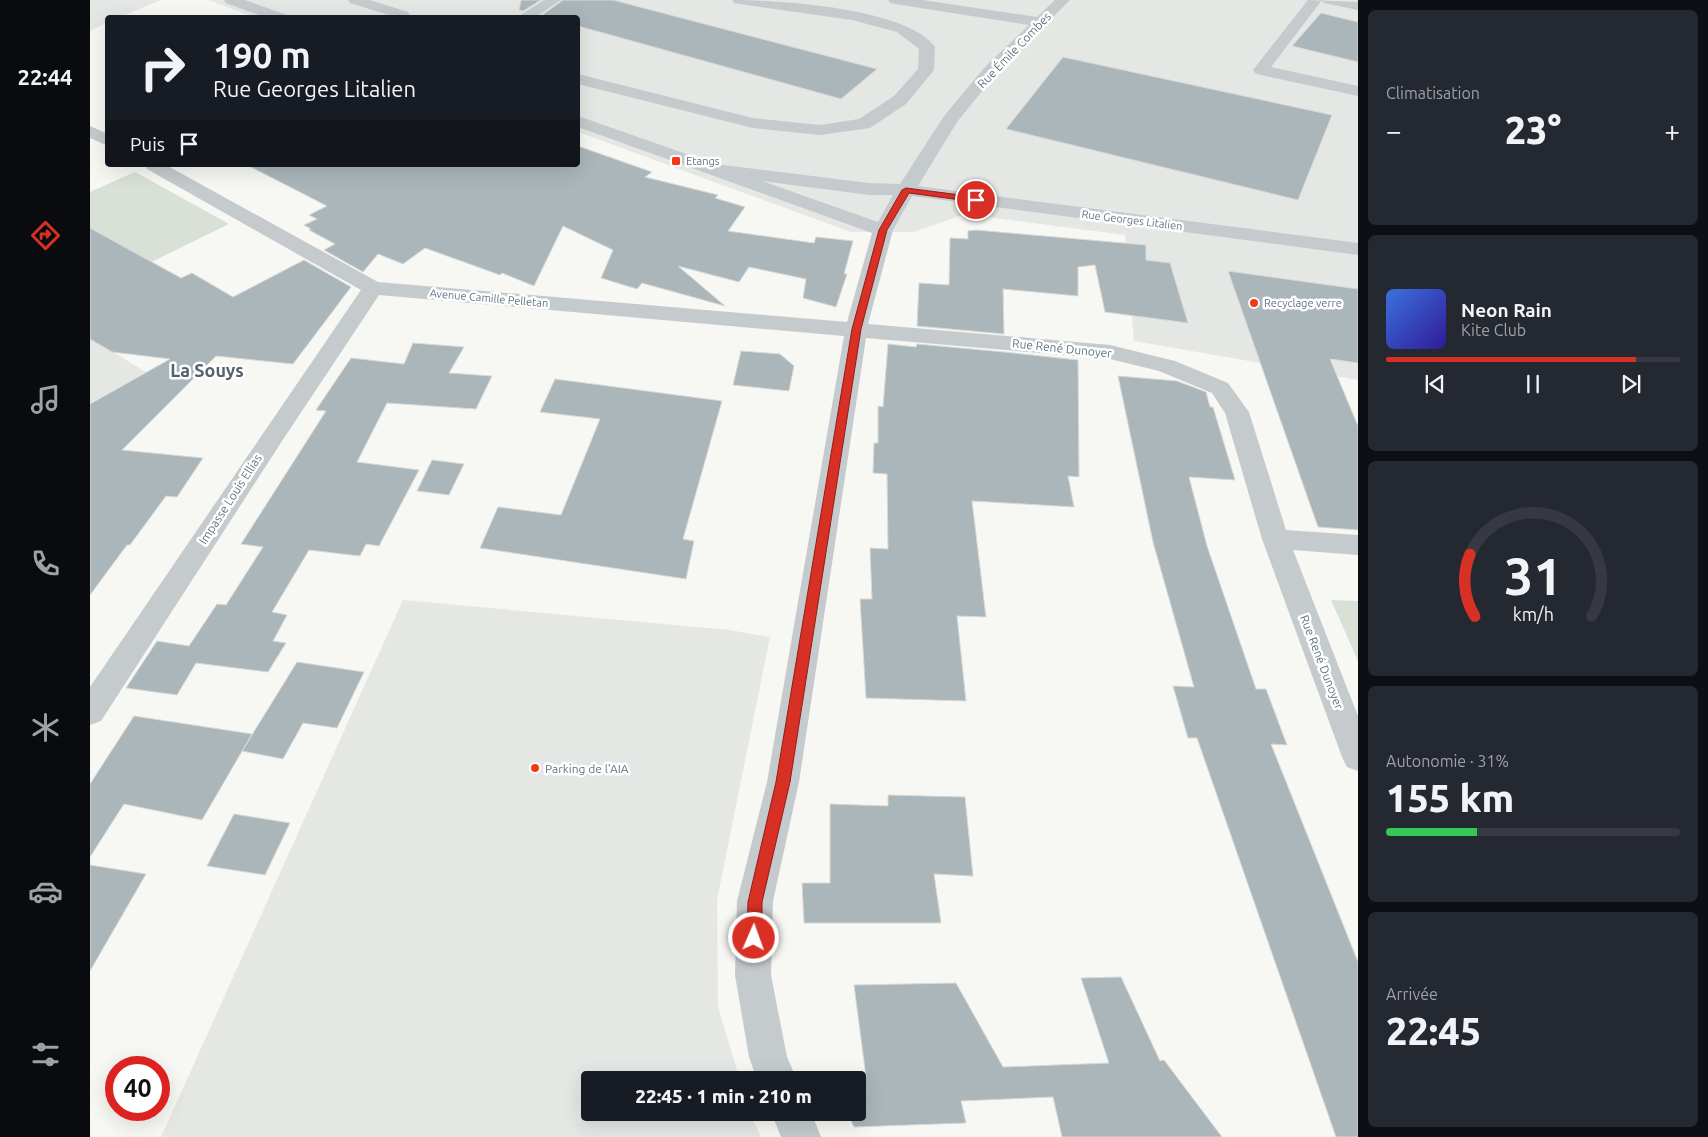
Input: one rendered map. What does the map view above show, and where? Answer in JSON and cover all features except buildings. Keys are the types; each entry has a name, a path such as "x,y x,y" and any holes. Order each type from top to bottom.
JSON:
{"street":[{"path":"232,0 274,15"},
{"path":"355,0 403,15"},
{"path":"528,15 554,0"},
{"path":"580,80 752,123 820,130 864,124 900,100 926,70 928,47 902,28 853,16 739,0"},
{"path":"895,0 1040,22"},
{"name":"Rue Émile Combes","path":"774,1071 768,1056 753,975 755,902 783,782 856,329 883,230 906,190 956,113 991,70 1063,0"},
{"path":"1315,0 1261,70 1358,91"},
{"path":"1329,0 1358,6"},
{"path":"580,122 716,169 780,195 883,230"},
{"path":"90,131 105,139"},
{"name":"Avenue Camille Pelletan","path":"157,167 373,288 856,329"},
{"name":"Rue Georges Litalien","path":"716,169 869,189 906,190 1358,249"},
{"name":"Impasse Louis Ellias","path":"90,712 275,432 373,288"},
{"name":"Rue René Dunoyer","path":"856,329 1110,352 1167,366 1220,388 1238,412 1275,539 1358,757"},
{"path":"1275,539 1358,545"},
{"path":"795,1121 801,1137"}],"shaded area":[{"path":"90,0 161,0 125,15 105,15 105,24 90,31"},
{"path":"208,0 1358,0 1358,380 1134,341 1125,235 965,214 914,232 851,232 580,133 580,15 249,15"},
{"path":"135,172 229,224 90,292 90,192"},
{"path":"90,338 146,372 90,403"},
{"name":"Parking de l'AIA","path":"403,600 729,630 770,637 717,900 718,1007 737,1071 581,1071 581,1121 754,1121 761,1137 161,1137 168,1121 170,1121 170,1117"},
{"path":"1331,600 1358,601 1358,661"}],"place":[{"name":"Etangs","path":"676,161"},
{"name":"Recyclage verre","path":"1254,303"},
{"name":"Parking de l'AIA","path":"535,768"}],"district":[{"name":"La Souys","path":"207,370"}],"route":[{"path":"754,938 755,902 783,782 856,329 883,230 906,190 976,200"}]}
